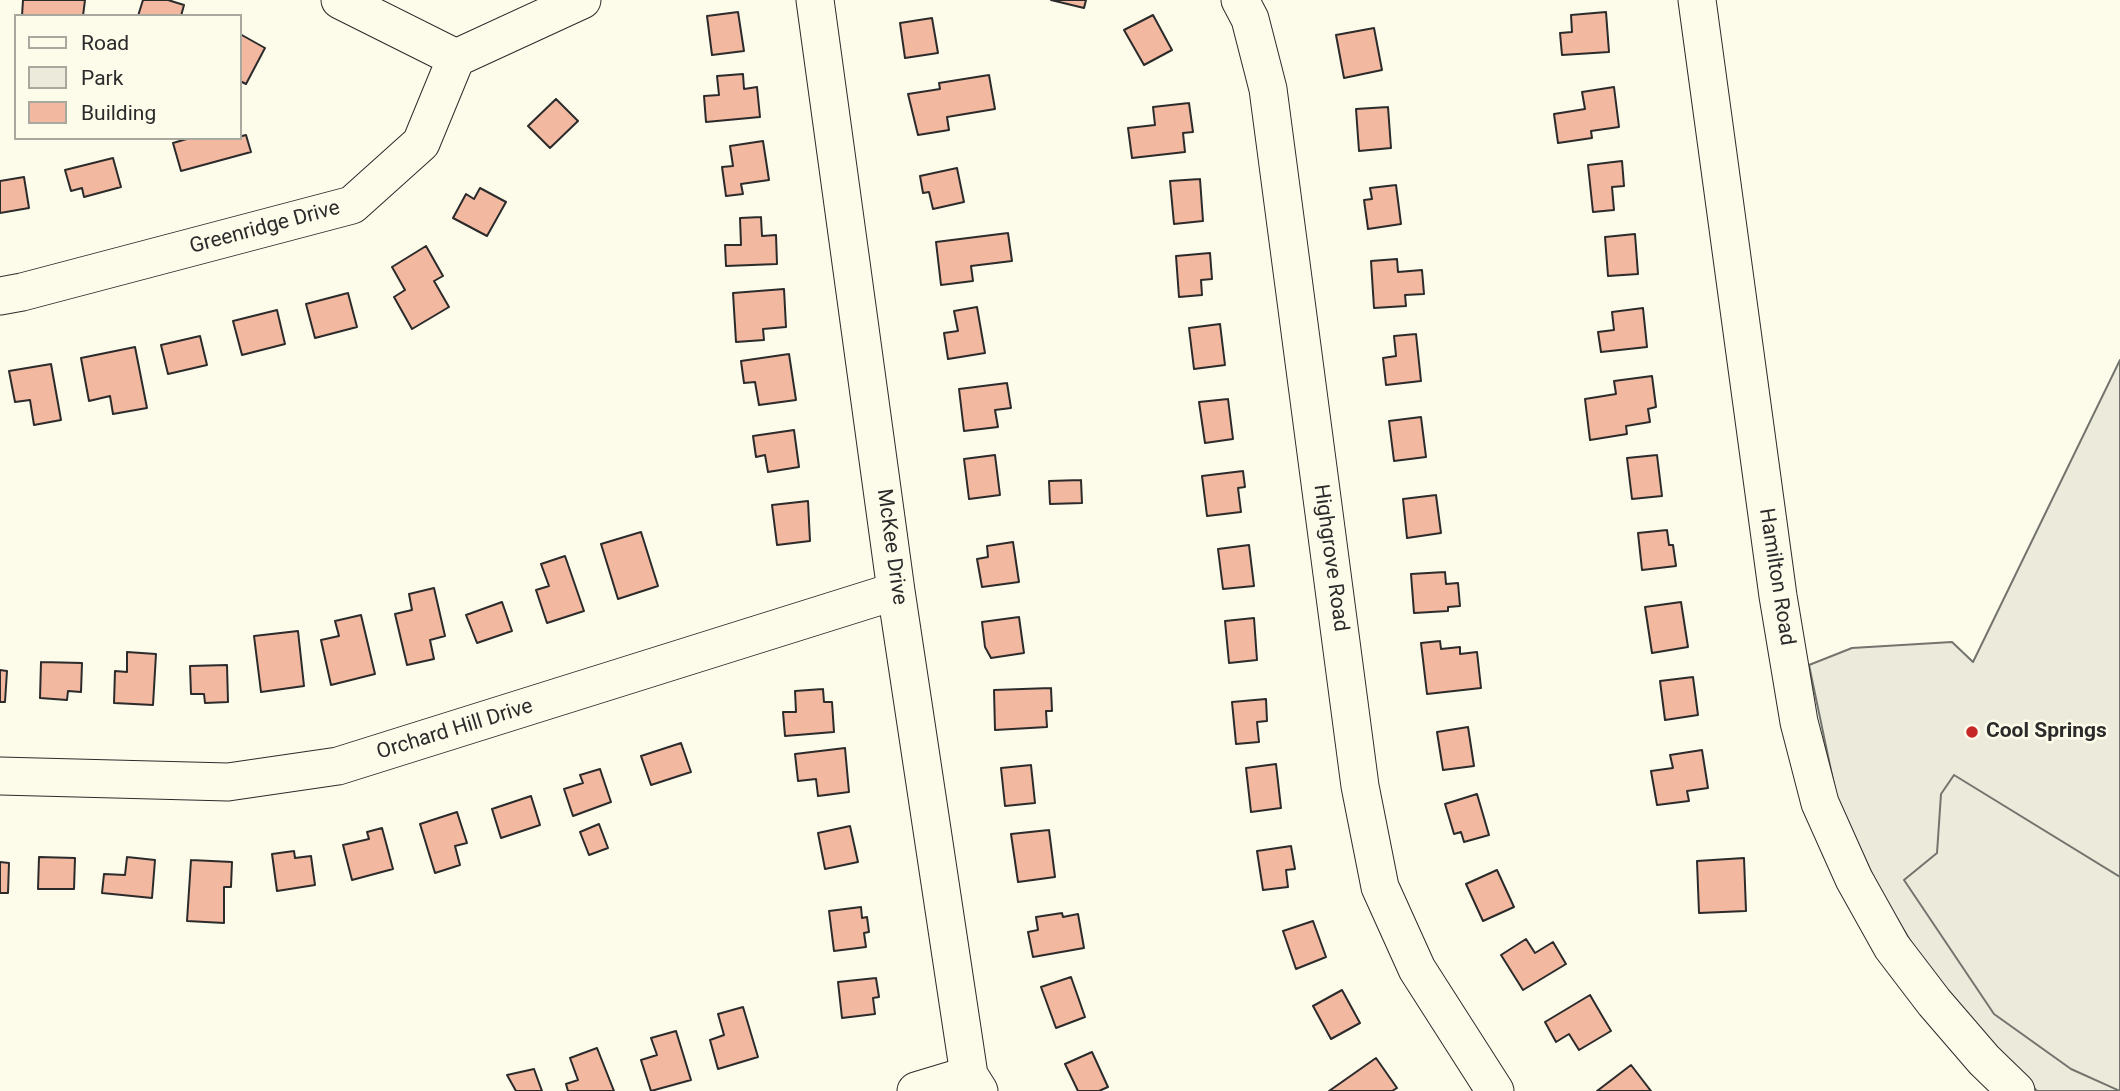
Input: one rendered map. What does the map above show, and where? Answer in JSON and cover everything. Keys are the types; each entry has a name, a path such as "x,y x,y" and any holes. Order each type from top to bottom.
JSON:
{"street":[{"path":"340,0 456,58 582,0"},
{"name":"McKee Drive","path":"815,0 896,591 974,1083"},
{"name":"Highgrove Road","path":"1240,0 1250,19 1268,89 1360,786 1380,887 1417,969 1495,1091"},
{"name":"Hamilton Road","path":"1697,0 1778,596 1799,722 1820,803 1854,879 1892,947 1934,1002 1984,1060 2016,1091"},
{"name":"Greenridge Drive","path":"0,296 352,205 421,142 456,58"},
{"name":"Orchard Hill Drive","path":"0,776 228,782 338,766 896,591"},
{"path":"916,1091 974,1083"}],"green space":[{"name":"Cool Springs","path":"2120,360 2120,1091 2037,1091 1940,990 1879,889 1837,799 1809,665 1852,648 1952,642 1973,662"}],"shaded area":[{"path":"1954,775 2120,877 2120,1091 2071,1069 1994,1014 1904,880 1937,853 1941,794"}],"building":[{"path":"23,0 85,0 83,14 22,14"},
{"path":"143,0 168,0 184,5 182,14 139,14"},
{"path":"1051,0 1086,0 1084,8"},
{"path":"738,12 744,51 712,55 707,16"},
{"path":"1606,12 1609,52 1562,55 1560,33 1572,32 1571,15"},
{"path":"1153,15 1172,50 1144,65 1124,30"},
{"path":"932,18 938,53 905,58 900,23"},
{"path":"1374,28 1382,70 1344,78 1336,35"},
{"path":"242,35 265,48 246,84 242,82"},
{"path":"743,74 744,89 757,87 760,117 706,122 704,96 719,95 717,76"},
{"path":"989,75 995,109 947,117 949,130 918,135 908,94 940,89 939,83"},
{"path":"1614,87 1619,127 1591,131 1592,138 1558,143 1554,114 1585,109 1582,92"},
{"path":"556,99 578,121 550,148 528,126"},
{"path":"1189,103 1193,132 1183,133 1185,152 1132,158 1128,128 1155,125 1153,107"},
{"path":"1388,107 1391,148 1359,151 1356,109"},
{"path":"246,135 251,152 181,171 173,143 183,140 242,140 242,136"},
{"path":"763,141 769,180 741,184 743,194 726,196 722,167 733,166 730,146"},
{"path":"113,158 121,187 84,197 82,188 71,191 65,170"},
{"path":"1622,161 1624,186 1612,187 1614,210 1593,212 1588,165"},
{"path":"957,168 964,202 933,209 929,192 923,193 920,176"},
{"path":"24,177 29,208 0,213 0,181"},
{"path":"1200,179 1203,221 1174,224 1170,181"},
{"path":"1396,185 1401,224 1368,229 1364,200 1372,199 1370,188"},
{"path":"480,188 506,202 487,236 453,218 466,194 474,199"},
{"path":"761,217 762,236 776,235 777,264 726,266 725,245 741,245 740,218"},
{"path":"1008,233 1012,261 971,266 973,281 941,285 936,242"},
{"path":"1635,234 1638,274 1608,276 1605,237"},
{"path":"426,246 443,276 434,281 449,307 412,329 394,297 405,290 392,267"},
{"path":"1210,253 1212,279 1201,280 1202,295 1179,297 1176,256"},
{"path":"1397,259 1398,272 1422,270 1424,294 1405,295 1406,306 1374,308 1371,261"},
{"path":"784,289 786,327 763,329 764,340 736,342 733,293"},
{"path":"348,293 357,327 315,338 306,304"},
{"path":"977,307 985,353 948,359 944,333 958,331 954,311"},
{"path":"1643,308 1647,347 1601,352 1598,332 1614,330 1612,312"},
{"path":"277,310 285,344 242,355 233,321"},
{"path":"1220,324 1225,365 1194,369 1189,328"},
{"path":"1416,334 1421,381 1386,385 1383,358 1396,356 1394,336"},
{"path":"200,336 207,365 168,374 161,345"},
{"path":"135,347 147,408 113,414 110,396 89,401 81,358"},
{"path":"789,354 796,400 759,405 755,382 744,383 741,361"},
{"path":"51,364 61,420 34,425 30,400 15,402 9,371"},
{"path":"1652,376 1656,407 1648,409 1650,422 1626,426 1627,434 1590,440 1585,399 1616,394 1614,381"},
{"path":"1007,383 1011,408 995,410 998,427 964,431 959,389"},
{"path":"1228,399 1233,439 1205,443 1199,402"},
{"path":"1421,417 1426,457 1394,461 1389,421"},
{"path":"794,430 799,467 768,472 765,455 756,457 753,436"},
{"path":"995,455 1000,495 969,499 964,459"},
{"path":"1657,455 1662,496 1632,499 1627,458"},
{"path":"1243,471 1245,487 1238,488 1241,512 1207,516 1202,476"},
{"path":"1081,480 1082,503 1050,504 1049,481"},
{"path":"1436,495 1441,533 1407,538 1403,499"},
{"path":"808,501 810,541 777,545 772,505"},
{"path":"1667,530 1669,545 1673,545 1676,566 1642,570 1638,533"},
{"path":"641,532 658,586 618,599 601,544"},
{"path":"1013,542 1019,582 982,587 977,559 988,557 987,546"},
{"path":"1249,545 1254,586 1223,589 1218,549"},
{"path":"565,556 584,611 547,623 536,590 549,586 541,564"},
{"path":"1445,572 1446,584 1458,583 1460,606 1448,607 1448,611 1414,613 1411,574"},
{"path":"434,588 445,636 430,640 434,659 407,665 395,614 412,610 409,594"},
{"path":"502,602 512,631 477,643 466,615"},
{"path":"1681,602 1688,647 1652,653 1645,607"},
{"path":"361,615 375,674 331,685 321,640 339,636 335,621"},
{"path":"1019,617 1024,653 991,658 985,647 982,622"},
{"path":"1254,618 1257,660 1229,663 1225,621"},
{"path":"298,631 304,686 261,692 254,636"},
{"path":"1440,641 1441,649 1460,647 1460,654 1477,652 1481,688 1427,694 1421,643"},
{"path":"127,652 156,654 153,705 114,703 115,671 127,672"},
{"path":"41,662 82,663 81,692 68,691 67,700 40,698"},
{"path":"227,665 228,702 205,703 204,694 191,694 190,666"},
{"path":"0,670 7,671 5,702 0,702"},
{"path":"1693,677 1698,715 1665,720 1660,681"},
{"path":"1051,688 1052,711 1046,711 1047,727 995,730 994,690"},
{"path":"823,689 824,702 832,702 834,732 785,736 783,712 796,712 795,691"},
{"path":"1266,699 1267,721 1257,722 1259,742 1236,744 1232,702"},
{"path":"1468,727 1474,766 1443,770 1437,732"},
{"path":"681,743 691,772 651,785 641,756"},
{"path":"845,748 849,792 818,796 816,779 798,781 795,754"},
{"path":"1702,750 1708,788 1687,791 1689,801 1657,805 1651,771 1673,768 1670,755"},
{"path":"1276,764 1281,808 1251,812 1246,768"},
{"path":"1031,765 1035,803 1005,806 1001,768"},
{"path":"600,769 611,802 573,816 564,789 583,783 580,775"},
{"path":"1477,794 1489,835 1464,842 1461,832 1454,834 1445,804"},
{"path":"531,796 540,825 501,838 492,809"},
{"path":"457,812 467,843 455,846 460,865 435,873 420,824"},
{"path":"599,824 608,848 589,855 580,832"},
{"path":"850,826 858,862 825,869 818,833"},
{"path":"382,828 393,869 352,880 343,845 369,839 367,832"},
{"path":"1049,830 1055,877 1018,882 1011,834"},
{"path":"1291,846 1295,869 1286,870 1288,887 1263,890 1257,851"},
{"path":"294,851 295,858 311,856 315,885 277,891 272,854"},
{"path":"39,857 75,858 74,889 38,889"},
{"path":"127,857 155,860 152,898 102,893 104,874 125,875"},
{"path":"1744,858 1746,911 1699,913 1697,861"},
{"path":"191,860 232,862 231,887 224,887 224,923 187,921"},
{"path":"0,862 9,863 8,893 0,893"},
{"path":"1497,870 1514,907 1483,921 1466,884"},
{"path":"861,907 862,918 867,917 869,932 864,933 866,947 834,951 829,911"},
{"path":"1062,913 1063,917 1078,914 1084,948 1033,957 1028,932 1038,930 1036,917"},
{"path":"1313,921 1326,957 1296,969 1283,931"},
{"path":"1526,939 1535,953 1553,942 1566,964 1523,990 1501,955"},
{"path":"1071,977 1085,1017 1056,1028 1041,987"},
{"path":"876,978 879,997 873,998 875,1014 842,1018 838,982"},
{"path":"1342,990 1360,1023 1331,1039 1313,1006"},
{"path":"1590,995 1611,1031 1579,1050 1569,1034 1556,1042 1545,1022"},
{"path":"743,1007 758,1057 718,1069 710,1040 724,1035 718,1014"},
{"path":"676,1031 691,1080 651,1091 641,1060 657,1055 651,1038"},
{"path":"597,1048 614,1091 568,1091 566,1084 578,1080 570,1058"},
{"path":"1092,1052 1108,1087 1099,1091 1078,1091 1065,1064"},
{"path":"1376,1058 1397,1088 1392,1091 1329,1091"},
{"path":"1631,1065 1651,1091 1597,1091"},
{"path":"534,1069 542,1091 516,1091 507,1075"}],"place":[{"name":"Cool Springs","path":"1972,732"}]}
